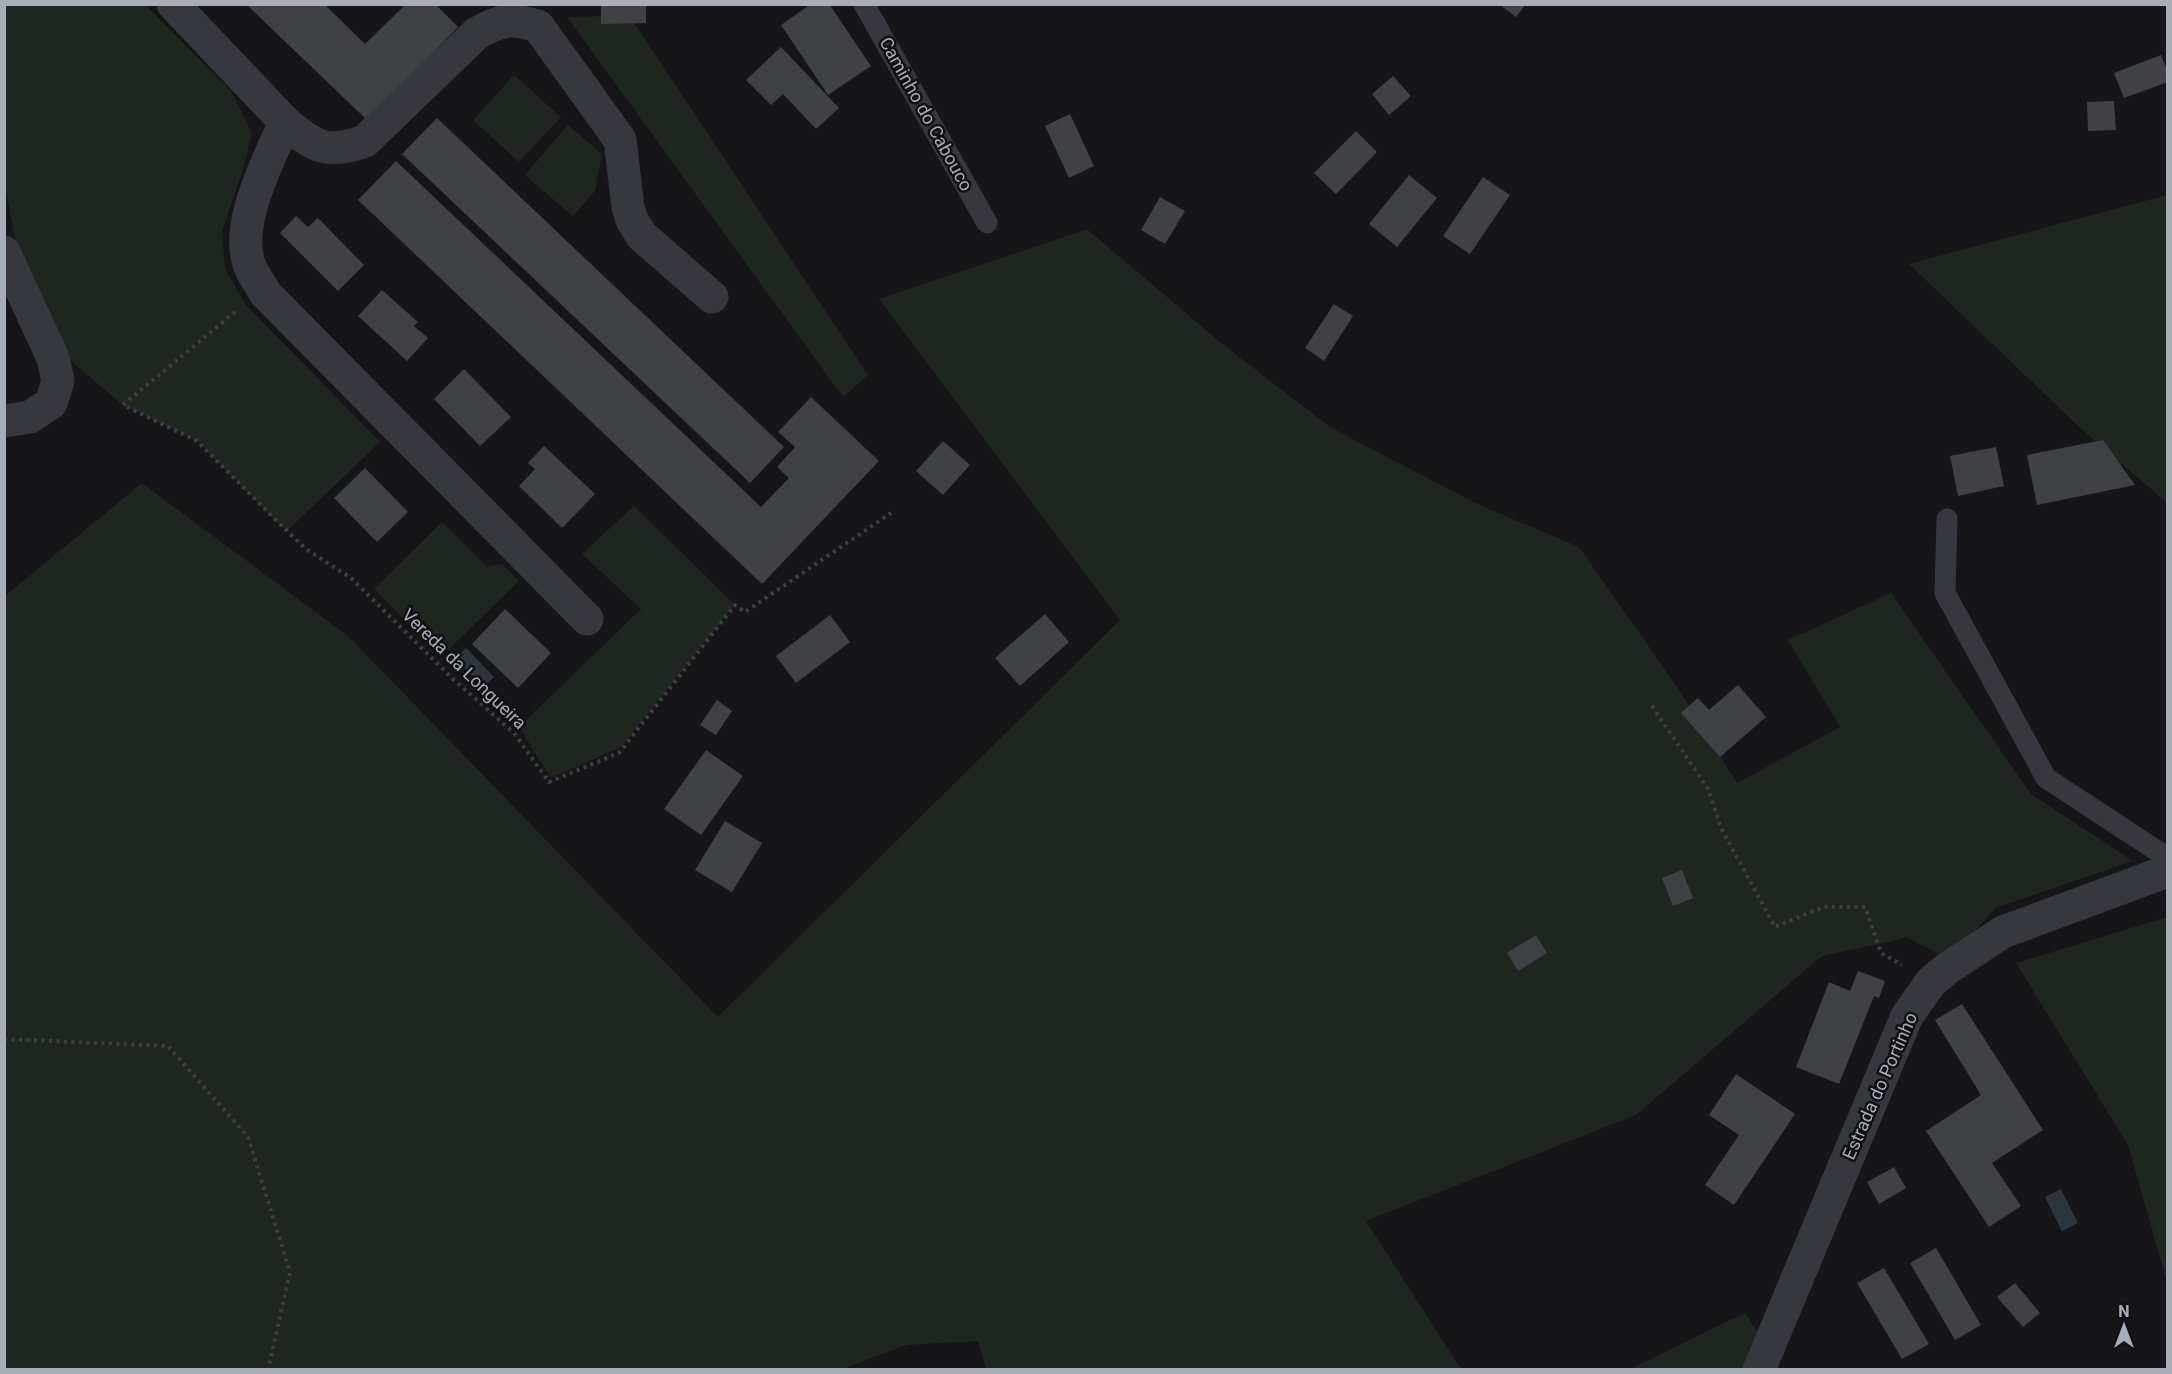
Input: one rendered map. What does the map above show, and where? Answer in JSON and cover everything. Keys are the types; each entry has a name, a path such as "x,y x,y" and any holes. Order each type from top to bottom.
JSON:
{"street":[{"path":"173,4 300,135 321,147 344,149 365,141 477,33 499,22 518,20 538,26 620,140 628,207 632,220 642,236 712,297"},
{"path":"285,122 254,194 248,220 246,244 250,267 265,293 587,619"},
{"path":"4,252 53,358 58,381 51,403 30,417 4,421"},
{"name":"Estrada do Portinho","path":"1760,1370 1907,1016 1932,982 1948,968 2003,932 2168,871"}],"lane":[{"name":"Caminho do Cabouco","path":"864,4 987,223"},
{"path":"1947,519 1945,593 2046,778 2168,858"}],"path":[{"name":"Vereda da Longueira","path":"236,311 123,405 197,441 306,549 351,578 453,679 514,733 549,782 619,753 735,605 745,612 891,513"},
{"path":"1652,706 1708,789 1721,828 1775,927 1823,908 1864,908 1881,953 1932,982"},
{"path":"4,1039 168,1046 248,1137 290,1272 268,1370"}],"shaded area":[{"path":"4,5 145,5 231,91 252,133 243,169 222,231 225,268 245,304 380,442 287,531 197,441 123,405 71,361 18,255 5,185"},
{"path":"629,15 868,375 843,397 567,17"},
{"path":"514,75 561,117 519,162 473,120"},
{"path":"568,125 602,154 595,191 573,216 525,175"},
{"path":"2167,195 2167,503 2076,424 1909,264"},
{"path":"1087,229 1221,343 1330,427 1475,503 1579,547 1680,691 1737,783 1840,727 1788,640 1891,593 2031,794 2133,861 1995,908 1950,960 1906,937 1822,956 1636,1115 1366,1221 1461,1369 986,1369 978,1341 906,1345 840,1370 5,1370 5,596 142,483 349,637 718,1017 1120,620 879,299"},
{"path":"634,506 735,605 621,747 551,778 519,727 641,609 582,554"},
{"path":"442,522 486,566 502,564 519,581 441,657 374,589"},
{"path":"466,648 494,677 483,688 455,658"},
{"path":"2168,917 2167,1282 2128,1145 2016,963"},
{"path":"2061,1189 2078,1223 2062,1231 2045,1197"},
{"path":"1745,1313 1768,1346 1756,1369 1628,1370"}],"building":[{"path":"601,4 646,4 646,23 601,24"},
{"path":"811,4 829,4 871,66 828,95 781,25"},
{"path":"1499,4 1526,4 1516,17"},
{"path":"247,5 325,5 365,44 405,5 436,5 458,27 367,120"},
{"path":"781,47 839,108 816,129 783,94 771,105 746,80"},
{"path":"2161,55 2168,72 2168,82 2124,98 2114,73"},
{"path":"1393,76 1411,96 1389,115 1372,94"},
{"path":"2114,101 2116,130 2088,131 2087,102"},
{"path":"1070,114 1094,166 1069,178 1045,126"},
{"path":"437,118 784,447 750,483 402,154"},
{"path":"1356,131 1377,152 1336,194 1314,173"},
{"path":"396,161 761,507 789,478 777,467 795,447 778,432 811,397 879,461 762,584 358,200"},
{"path":"1409,175 1437,198 1397,247 1369,224"},
{"path":"1483,177 1510,195 1470,254 1443,236"},
{"path":"1160,197 1185,211 1165,244 1141,230"},
{"path":"296,216 308,227 318,218 364,265 338,291 280,233"},
{"path":"382,290 418,322 414,326 428,338 407,361 358,316"},
{"path":"1334,304 1353,316 1324,361 1305,348"},
{"path":"464,369 511,417 480,446 434,399"},
{"path":"2103,440 2135,485 2037,505 2027,455"},
{"path":"943,441 970,465 943,495 916,471"},
{"path":"544,446 595,494 562,528 519,486 535,469 528,463"},
{"path":"1996,447 2004,486 1958,496 1950,456"},
{"path":"365,468 408,512 377,542 334,498"},
{"path":"505,609 551,653 518,688 472,644"},
{"path":"1045,614 1069,642 1020,686 995,658"},
{"path":"830,615 850,642 796,683 776,656"},
{"path":"1738,685 1766,717 1720,757 1681,713 1698,698 1709,710"},
{"path":"717,700 732,711 716,735 700,725"},
{"path":"706,750 743,776 701,835 664,809"},
{"path":"725,821 762,843 732,892 695,870"},
{"path":"1682,870 1693,898 1673,906 1662,878"},
{"path":"1536,935 1547,953 1518,971 1507,953"},
{"path":"1858,971 1885,981 1879,998 1874,996 1839,1084 1796,1067 1829,982 1850,991"},
{"path":"1962,1004 2043,1130 1992,1163 2021,1206 1989,1227 1926,1131 1981,1095 1935,1020"},
{"path":"1736,1074 1795,1114 1734,1205 1705,1185 1739,1135 1709,1115"},
{"path":"1894,1167 1906,1188 1879,1204 1867,1182"},
{"path":"1936,1248 1981,1325 1955,1340 1910,1263"},
{"path":"1884,1268 1929,1344 1902,1359 1857,1283"},
{"path":"2015,1283 2040,1313 2023,1327 1997,1297"}]}
